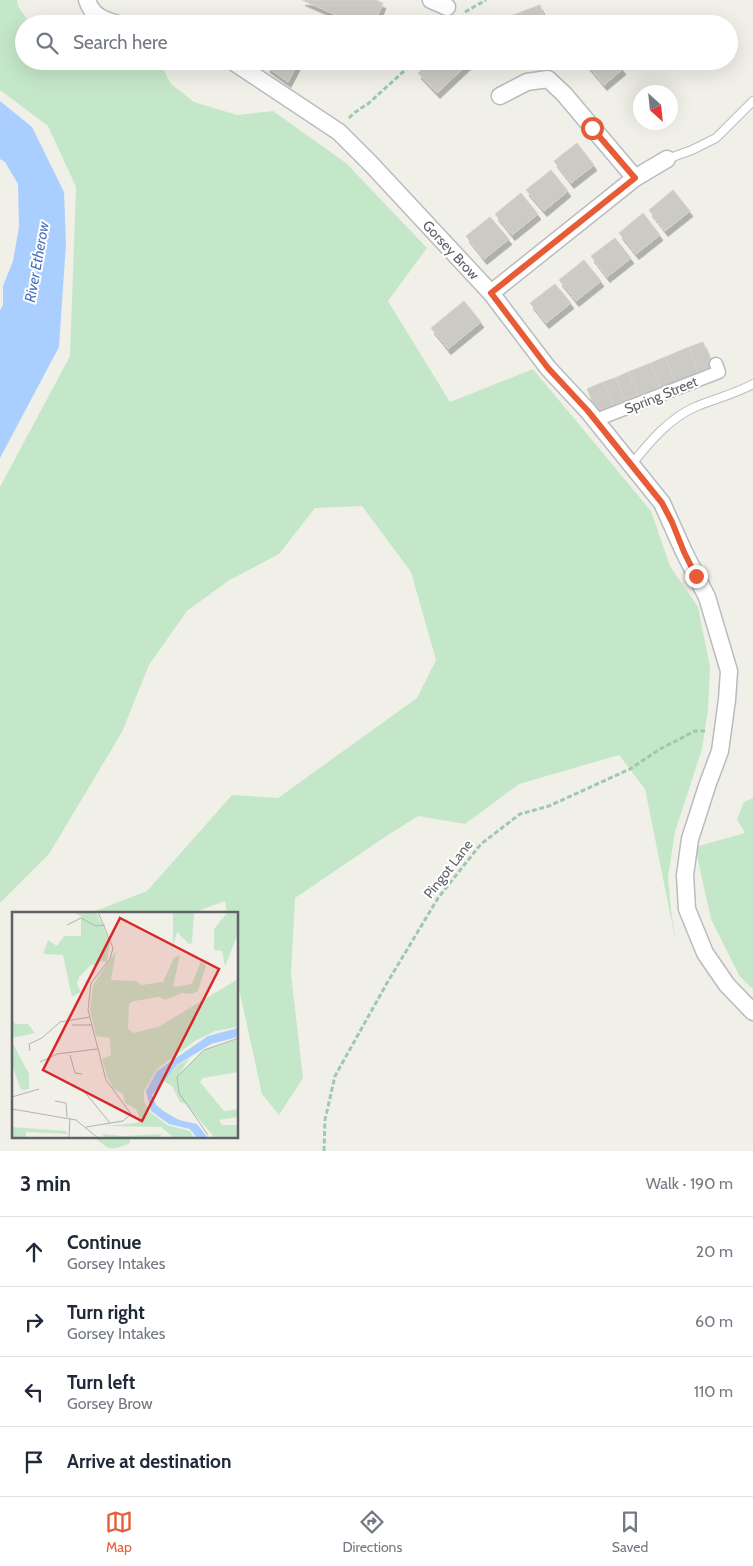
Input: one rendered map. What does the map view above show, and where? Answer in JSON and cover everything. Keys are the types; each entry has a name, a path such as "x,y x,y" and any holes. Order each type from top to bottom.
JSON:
{"street":[{"path":"87,0 95,15"},
{"path":"431,0 453,11"},
{"name":"Gorsey Brow","path":"246,70 339,132 491,293 548,368 596,420 662,503 707,597 729,671 720,751 690,839 685,875 688,909 705,953 727,986 753,1012"},
{"path":"500,96 527,82 548,79 564,94 635,178"},
{"path":"491,293 635,178 667,159"},
{"name":"Spring Street","path":"596,420 719,372 716,364"}],"lane":[{"path":"667,159 692,150 716,138 753,101"},
{"path":"631,465 670,422 693,408 753,384"}],"path":[{"path":"453,11 486,0"},
{"path":"339,132 354,113 369,103 405,70"},
{"name":"Pingot Lane","path":"324,1151 325,1120 335,1076 387,983 438,898 481,844 520,814 548,806 630,769 660,749 695,731 723,730"}],"green space":[{"path":"0,0 17,0 18,6 24,15 15,15 15,70 164,70 171,84 194,102 237,115 273,111 346,163 427,248 388,301 450,402 533,369 651,511 670,566 698,607 710,667 708,709 702,749 675,832 668,877 676,943 645,789 619,755 519,784 465,824 418,816 295,898 291,974 303,1078 279,1115 262,1094 239,989 239,912 227,912 225,901 195,912 93,912 147,891 232,795 278,798 417,698 436,660 411,572 362,506 315,508 279,554 228,581 187,611 149,665 122,732 49,854 0,903 0,487 70,356 76,187 48,126 0,90"},
{"path":"753,798 753,989 740,977 711,919 695,847 745,833 737,819 744,802"},
{"path":"95,1138 129,1138 130,1143 118,1147 111,1148"}],"water":[{"name":"River Etherow","path":"0,101 32,127 64,192 66,243 59,347 0,458 0,310 3,305 3,286 13,261 19,227 18,184 5,162 0,159"}],"building":[{"path":"302,0 375,0 383,3 378,15 336,15"},
{"path":"540,5 544,15 513,15"},
{"path":"271,70 294,70 288,82"},
{"path":"421,70 461,70 437,93 418,73"},
{"path":"592,70 622,70 604,85"},
{"path":"577,143 594,165 571,183 554,161"},
{"path":"551,170 568,191 544,211 526,190"},
{"path":"673,190 690,211 665,231 649,210"},
{"path":"521,193 538,214 512,235 495,214"},
{"path":"643,213 660,235 636,254 619,233"},
{"path":"490,217 509,239 484,259 466,236"},
{"path":"615,238 631,258 607,277 591,256"},
{"path":"584,260 601,281 576,301 559,280"},
{"path":"555,284 571,303 546,323 530,303"},
{"path":"464,301 481,322 448,349 431,328"},
{"path":"703,342 713,367 698,373 689,347"},
{"path":"689,347 698,373 675,382 665,357"},
{"path":"665,357 675,382 660,387 651,363"},
{"path":"651,363 660,387 638,395 628,372"},
{"path":"628,372 638,395 626,400 615,378"},
{"path":"615,378 626,400 613,406 603,382"},
{"path":"603,382 613,406 597,413 587,389"}],"route":[{"path":"592,128 635,178 491,293 548,368 588,411 662,503 696,576"}]}
